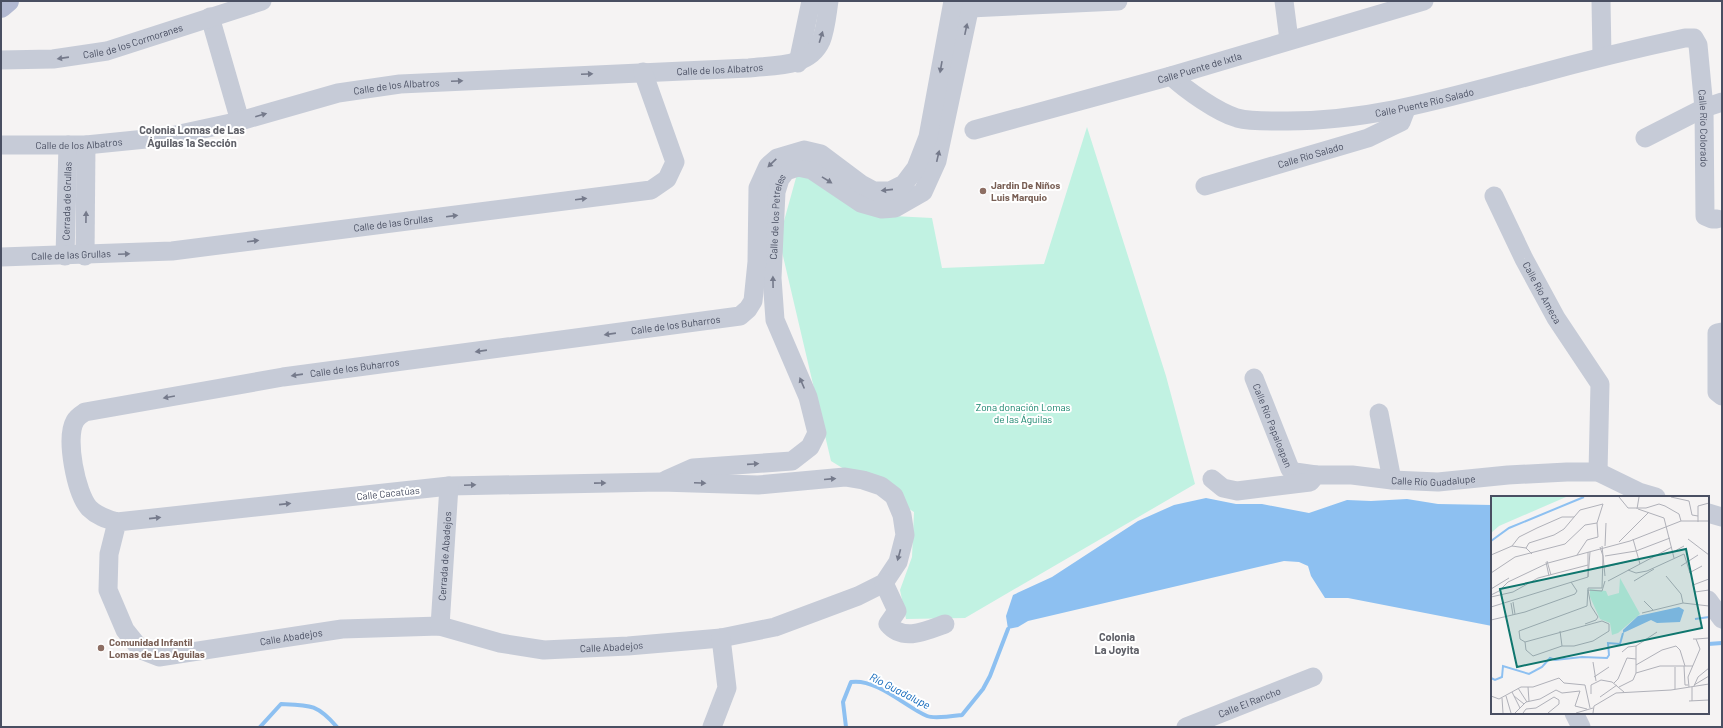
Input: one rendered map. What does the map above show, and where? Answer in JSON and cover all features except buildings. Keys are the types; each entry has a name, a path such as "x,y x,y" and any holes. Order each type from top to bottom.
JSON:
{"main road":[{"path":"1,7 8,1"}],"street":[{"name":"Calle de los Cormoranes","path":"1,60 53,59 107,51 262,1"},
{"path":"798,63 811,1"},
{"path":"798,63 812,54 821,41 829,1"},
{"name":"Calle de los Petreles","path":"753,301 757,262 758,188 768,166 777,158 804,150 821,154 861,184 874,191 890,191 904,184 916,168 928,137 953,1"},
{"path":"971,4 1118,1"},
{"path":"1284,1 1289,40"},
{"name":"Calle Puente de Ixtla","path":"974,130 1171,76 1424,1"},
{"path":"1601,1 1602,56"},
{"name":"Calle de los Petreles","path":"661,482 693,468 792,461 810,447 817,432 808,397 774,320 773,270 776,192 780,179 786,171 798,167 812,170 861,203 882,209 895,208 923,192 937,161 971,4"},
{"path":"210,17 240,121"},
{"name":"Calle Puente Río Salado","path":"1171,76 1184,88 1228,115 1238,118 1272,121 1331,120 1406,109 1602,56 1685,38"},
{"name":"Calle Río Colorado","path":"1685,38 1694,38 1698,46 1715,215"},
{"name":"Calle de los Albatros","path":"1,145 86,145 166,137 240,121 338,93 400,84 749,68 798,63"},
{"name":"Calle de las Grullas","path":"1,257 85,256 172,252 651,190 667,179 675,162 643,72"},
{"path":"1645,138 1704,108 1722,102"},
{"name":"Calle Río Salado","path":"1205,186 1368,138 1401,122 1406,109"},
{"name":"Cerrada de Grullas","path":"66,256 68,145"},
{"name":"Cerrada de Grullas","path":"85,256 86,145"},
{"name":"Calle Río Ameca","path":"1494,196 1524,259 1556,318 1600,384 1598,472"},
{"name":"Calle de los Buharros","path":"116,522 104,518 89,507 78,487 72,456 73,430 76,420 84,412 283,377 740,316 748,310 753,301"},
{"path":"1719,333 1720,394"},
{"name":"Calle Río Papaloapan","path":"1254,378 1290,469 1294,472 1316,475"},
{"path":"1378,413 1392,480"},
{"name":"Calle Río Guadalupe","path":"1212,479 1223,488 1237,491 1310,482 1316,475 1352,475 1392,480 1438,482 1508,475 1598,472 1640,492 1653,496"},
{"name":"Calle Abadejos","path":"116,522 109,554 108,590 125,630 141,650 159,657 342,630 440,626 500,643 544,650 628,646 722,638 775,627 858,596 884,583 898,562 905,535 902,515 894,496 881,486 863,480 845,477 758,485 661,482"},
{"name":"Calle Cacatúas","path":"116,522 449,486 661,482"},
{"name":"Cerrada de Abadejos","path":"440,626 449,486"},
{"path":"1709,513 1722,517"},
{"path":"884,583 897,611 888,624 894,631 910,635 945,624"},
{"path":"1709,601 1722,619"},
{"path":"712,727 727,688 722,638"},
{"name":"Calle El Rancho","path":"1186,727 1313,677"},
{"path":"1574,714 1581,727"}],"green space":[{"name":"Zona donación Lomas de las Águilas","path":"1087,127 1166,376 1195,484 965,618 906,619 900,590 912,557 914,512 831,461 779,239 799,167 893,216 932,218 942,268 1044,264"}],"water":[{"path":"1206,498 1236,504 1262,504 1309,513 1347,500 1371,501 1407,499 1438,504 1491,505 1491,626 1348,598 1325,598 1311,576 1308,566 1299,562 1284,561 1028,621 1018,627 1008,629 1006,616 1013,595 1052,577 1138,521 1174,505"}],"waterway":[{"name":"Río Guadalupe","path":"846,727 843,702 851,682 870,684 930,717 962,715 983,689 990,676 1008,629"},
{"name":"Río Guadalupe","path":"1709,644 1722,643"},
{"name":"Río Guadalupe","path":"260,727 281,704 312,707 324,714 337,727"}],"place":[{"name":"Jardin De Niños Luis Marquio","path":"983,191"},
{"name":"Comunidad Infantil Lomas de Las Aguilas","path":"101,648"}],"district":[{"name":"Colonia Lomas de Las Águilas 1a Sección","path":"192,136"},
{"name":"Colonia La Joyita","path":"1117,643"}]}
